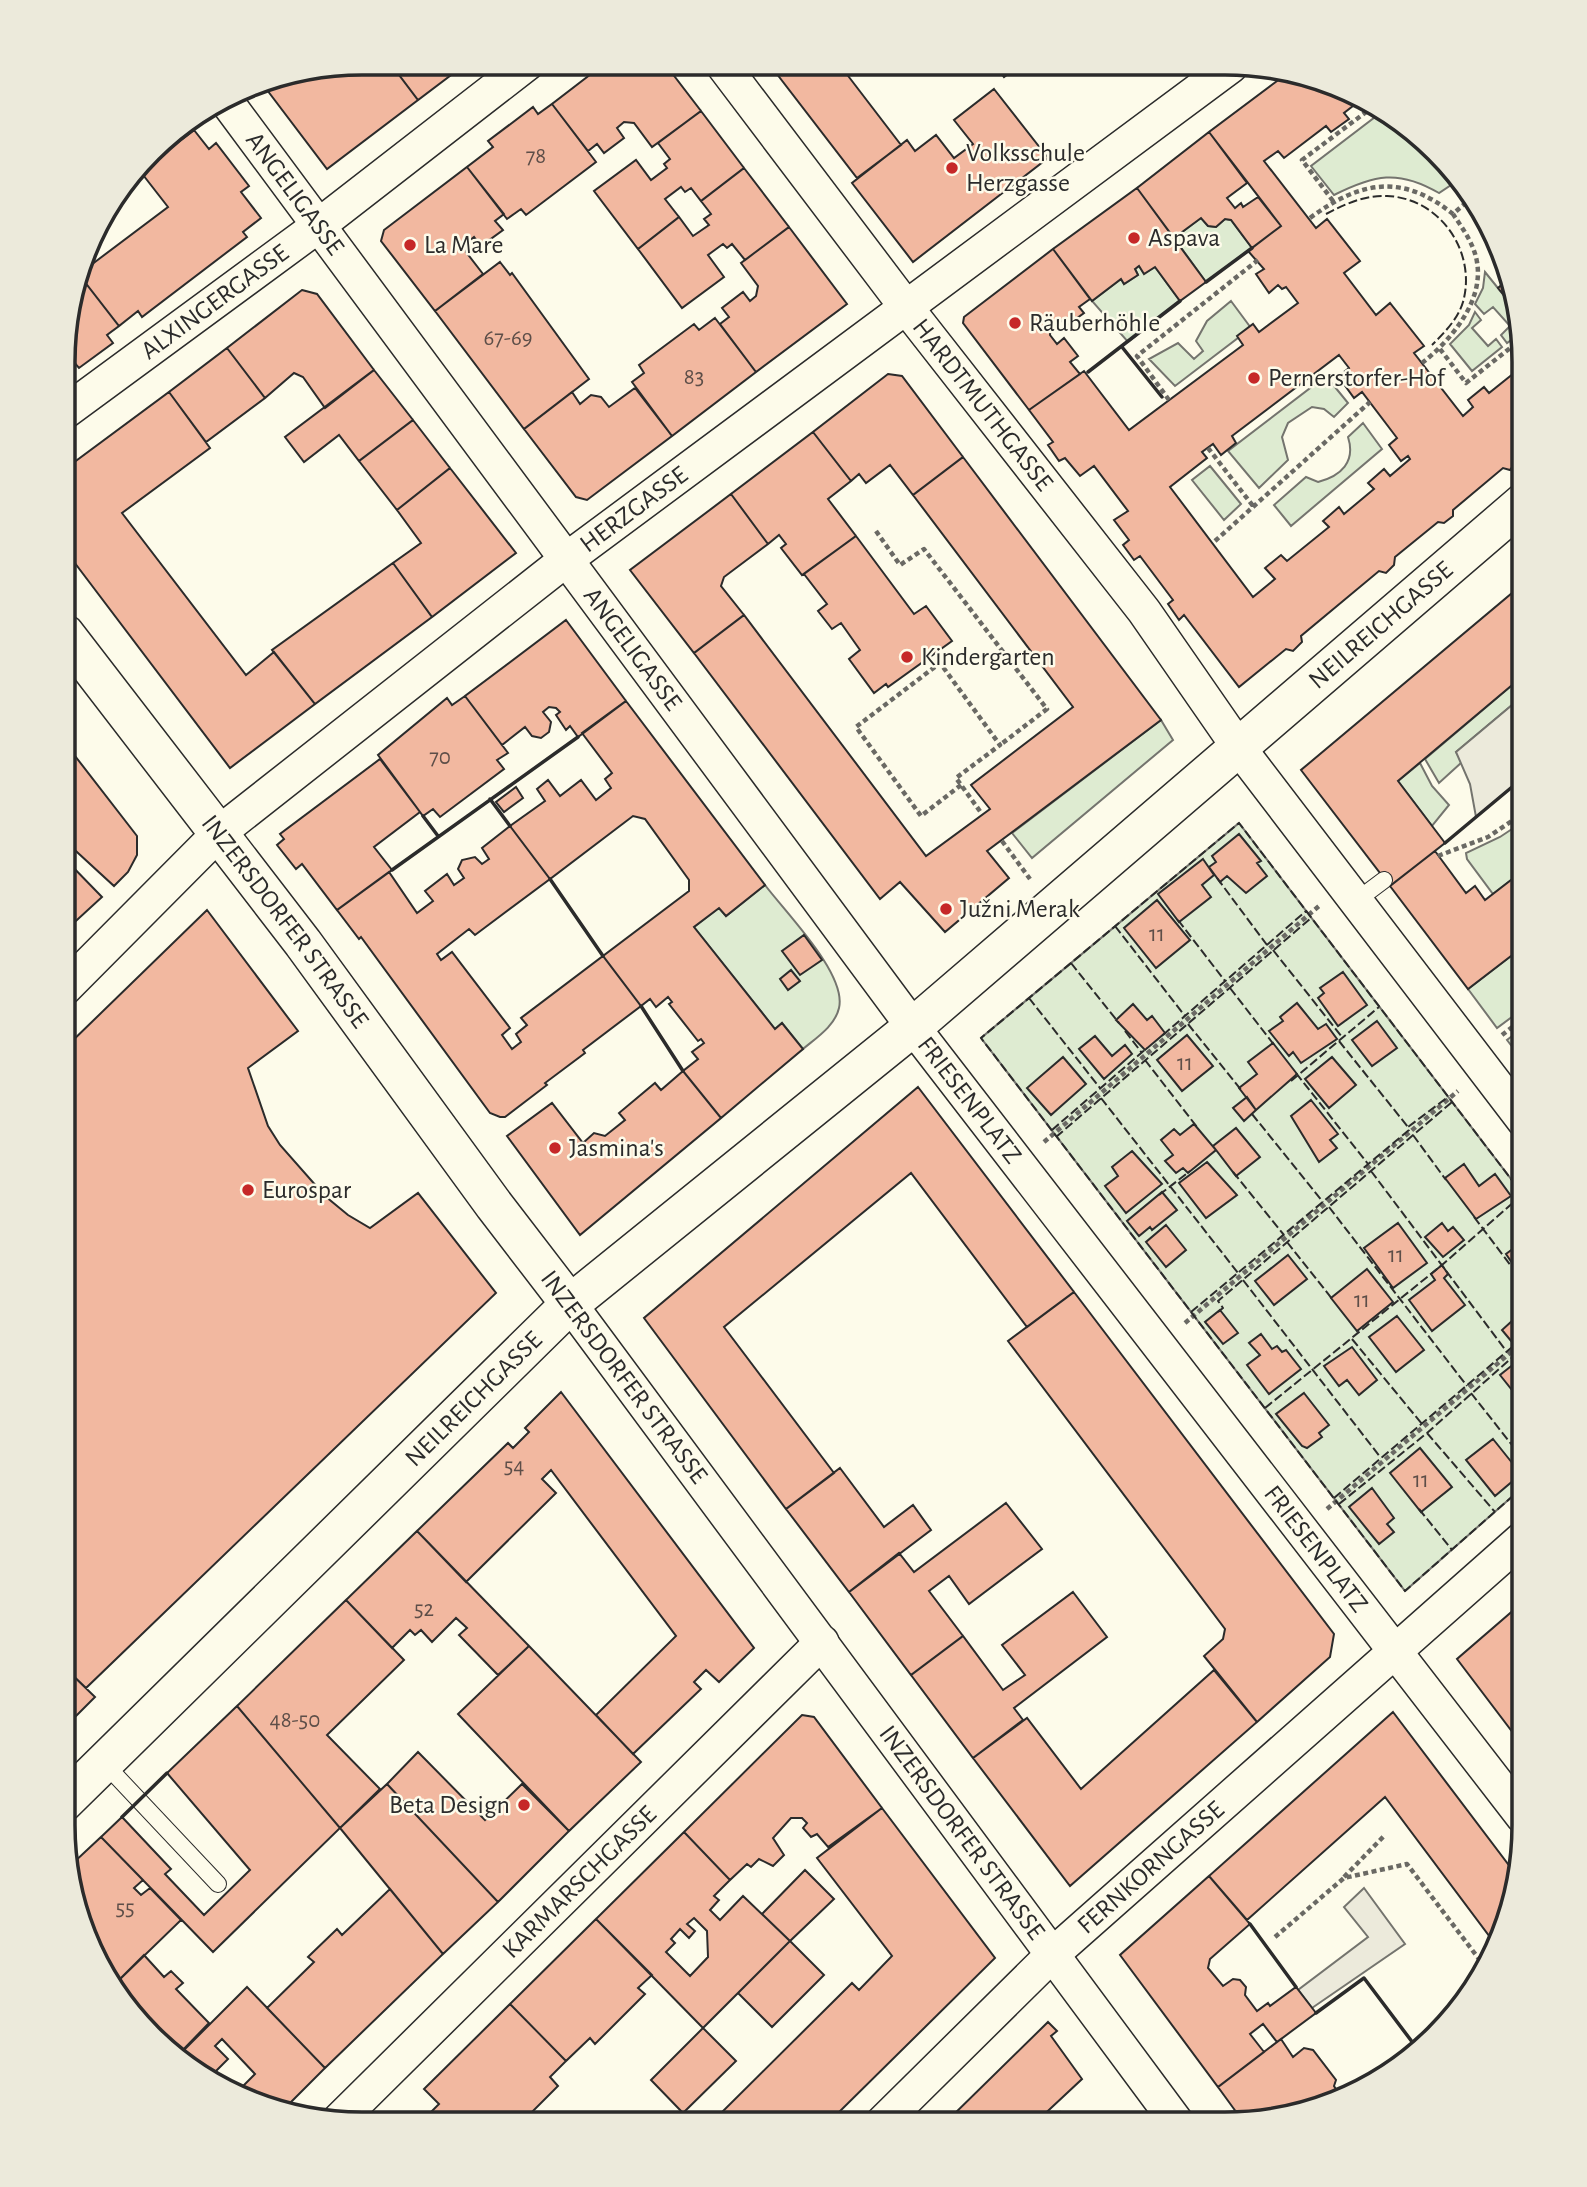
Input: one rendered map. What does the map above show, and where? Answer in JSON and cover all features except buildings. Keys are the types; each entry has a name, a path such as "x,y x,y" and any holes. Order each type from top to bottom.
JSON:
{"street":[{"name":"ALXINGERGASSE","path":"75,405 318,226 514,75"},
{"name":"HARDTMUTHGASSE","path":"730,75 906,307 1144,611 1239,748"},
{"name":"HERZGASSE","path":"75,978 220,832 567,559 1218,75"},
{"name":"ANGELIGASSE","path":"231,107 913,1027"},
{"name":"NEILREICHGASSE","path":"1239,748 1512,512"},
{"name":"INZERSDORFER STRASSE","path":"75,647 220,832 1169,2112"},
{"path":"1239,748 1512,1106"},
{"name":"FRIESENPLATZ","path":"1239,748 913,1027 1395,1649"},
{"name":"NEILREICHGASSE","path":"75,1791 570,1304 913,1027"},
{"path":"1512,1548 1395,1649 1512,1803"},
{"name":"KARMARSCHGASSE","path":"348,2111 822,1642"},
{"name":"FERNKORNGASSE","path":"892,2112 1053,1954 1395,1649"}],"lane":[{"path":"1350,893 1384,880"},
{"path":"104,1763 218,1884"}],"path":[{"path":"1333,201 1302,160 1365,112"},
{"path":"1310,218 1333,201 1356,192 1406,187 1432,197 1453,214 1468,237 1477,264 1474,290 1457,330 1440,349 1422,363"},
{"path":"1453,214 1464,205"},
{"path":"1169,400 1137,356 1258,260"},
{"path":"1440,349 1466,383 1511,347"},
{"path":"1215,541 1370,402"},
{"path":"1208,448 1254,506"},
{"path":"876,531 900,565 924,549 1047,709 957,778 982,814"},
{"path":"961,785 921,816 856,727 940,663 1000,745"},
{"path":"1438,856 1488,837 1512,821"},
{"path":"1002,841 1052,908"},
{"path":"1019,1164 1350,893"},
{"path":"1159,1344 1455,1095 1479,1063"},
{"path":"1303,1530 1512,1351"},
{"path":"1275,1937 1344,1878 1384,1836"},
{"path":"1344,1878 1407,1864 1478,1958"}],"green space":[{"path":"1374,118 1428,159 1450,186 1439,193 1411,180 1386,178 1374,179 1334,195 1311,166"},
{"path":"1201,218 1208,226 1216,227 1225,219 1231,220 1252,248 1206,282 1174,238"},
{"path":"1139,266 1144,273 1155,267 1180,301 1128,342 1092,301 1121,279 1124,284 1138,275 1135,269"},
{"path":"1485,272 1503,295 1509,325 1493,307 1484,314 1475,304 1483,288"},
{"path":"1231,301 1251,328 1175,386 1149,359 1178,343 1194,359 1203,351 1196,341 1207,321"},
{"path":"1475,312 1481,320 1472,328 1488,346 1496,339 1502,347 1472,371 1450,344 1469,325"},
{"path":"1509,327 1511,340 1507,343 1501,335"},
{"path":"1326,376 1348,403 1334,417 1324,409 1312,407 1288,423 1282,437 1288,460 1259,488 1228,451"},
{"path":"1363,423 1382,449 1291,526 1274,505 1306,477 1318,482 1340,472 1350,454 1348,437"},
{"path":"1210,466 1241,504 1224,520 1192,480"},
{"path":"1512,685 1512,705 1456,752 1462,762 1439,783 1425,759"},
{"path":"1161,720 1173,740 1032,858 1012,833"},
{"path":"1420,763 1432,786 1449,805 1432,826 1398,781"},
{"path":"1239,823 1512,1180 1512,1497 1405,1591 981,1038"},
{"path":"1512,829 1512,879 1493,894 1467,859 1466,853"},
{"path":"765,885 813,944 834,978 839,994 839,1008 834,1020 803,1049 782,1023 775,1029 694,927 719,908 726,916"},
{"path":"1512,955 1512,1017 1497,1028 1468,989"}],"shaded area":[{"path":"1512,705 1512,787 1476,817 1470,784 1456,752"},
{"path":"1364,1888 1405,1944 1312,2008 1298,1990 1368,1937 1344,1907"}],"fence":[{"path":"1326,214 1355,201 1387,196 1406,199 1423,206 1438,217 1450,231 1459,247 1466,283 1461,308 1446,331 1432,345"},
{"path":"1512,1180 1239,823 981,1038 1405,1591 1512,1497"},
{"path":"1217,878 1267,945"},
{"path":"1163,1035 1306,911"},
{"path":"1056,1137 1311,918"},
{"path":"1178,920 1225,981"},
{"path":"1115,926 1185,1016"},
{"path":"1273,950 1342,1037"},
{"path":"1071,963 1119,1023"},
{"path":"1230,988 1275,1046"},
{"path":"1029,998 1100,1088"},
{"path":"1291,1081 1379,1007"},
{"path":"1188,1024 1242,1091"},
{"path":"1125,1031 1142,1053"},
{"path":"1339,1041 1408,1127"},
{"path":"1052,1130 1147,1048"},
{"path":"1145,1060 1197,1127"},
{"path":"1296,1073 1368,1164"},
{"path":"1191,1312 1409,1130 1408,1127 1448,1097"},
{"path":"1101,1098 1238,1273"},
{"path":"1218,1312 1223,1308 1218,1301 1452,1102"},
{"path":"1252,1114 1323,1202"},
{"path":"1413,1135 1446,1180"},
{"path":"1159,1195 1190,1171"},
{"path":"1371,1171 1507,1352"},
{"path":"1233,1172 1284,1235"},
{"path":"1265,1408 1442,1265 1512,1204"},
{"path":"1329,1207 1467,1386"},
{"path":"1474,1217 1512,1267"},
{"path":"1287,1242 1333,1300"},
{"path":"1243,1280 1381,1458"},
{"path":"1352,1339 1422,1424"},
{"path":"1334,1498 1512,1347"},
{"path":"1339,1504 1427,1433 1512,1358"},
{"path":"1471,1393 1512,1445"},
{"path":"1427,1433 1495,1512"},
{"path":"1419,1509 1452,1550"}],"wall":[{"path":"1206,282 1252,248"},
{"path":"1088,372 1180,301"},
{"path":"1122,347 1162,397"},
{"path":"392,870 578,737"},
{"path":"1445,843 1512,787"},
{"path":"490,799 510,826"},
{"path":"423,816 438,836"},
{"path":"550,879 603,956"},
{"path":"641,1006 683,1071"},
{"path":"122,1817 167,1773"},
{"path":"1250,1924 1296,1987"},
{"path":"1316,2013 1364,1978 1412,2042"}],"place":[{"name":"Volksschule Herzgasse","path":"952,168"},
{"name":"Aspava","path":"1134,238"},
{"name":"La Mare","path":"410,245"},
{"name":"Räuberhöhle","path":"1015,323"},
{"name":"Pernerstorfer-Hof","path":"1254,378"},
{"name":"Kindergarten","path":"907,657"},
{"name":"Južni Merak","path":"946,909"},
{"name":"Jasmina's","path":"555,1148"},
{"name":"Eurospar","path":"248,1190"},
{"name":"Beta Design","path":"524,1805"}]}
